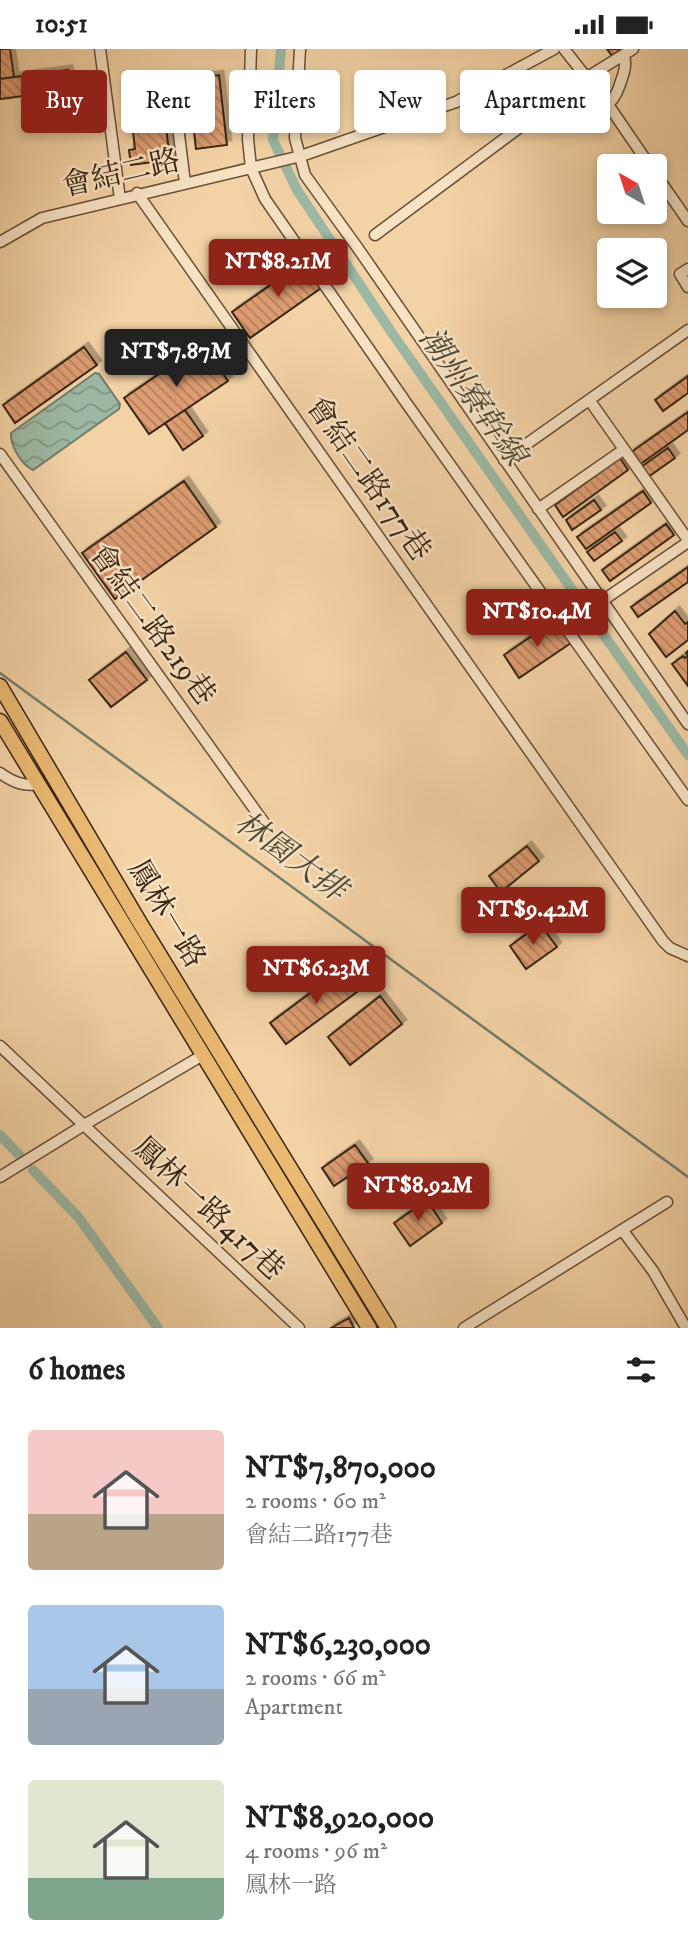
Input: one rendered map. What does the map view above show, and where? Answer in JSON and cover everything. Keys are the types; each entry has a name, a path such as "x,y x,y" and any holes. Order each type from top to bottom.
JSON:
{"main road":[{"path":"0,686 46,781"},
{"path":"0,720 46,781"},
{"name":"鳳林一路","path":"46,781 203,1055 369,1328"},
{"name":"鳳林一路","path":"46,781 388,1328"}],"street":[{"path":"100,49 120,198"},
{"path":"251,49 247,122 255,168 265,199 688,800"},
{"path":"299,49 295,138 305,176 688,724"},
{"path":"298,157 456,102 554,49"},
{"path":"564,49 580,70"},
{"path":"599,70 628,52"},
{"path":"628,52 626,66 610,106 640,154"},
{"path":"179,133 185,183"},
{"path":"375,235 512,133"},
{"name":"會結二路","path":"0,241 42,218 298,157"},
{"path":"667,191 688,221"},
{"name":"會結二路177巷","path":"137,194 663,941 670,948 688,956"},
{"path":"688,268 680,274 688,287"},
{"path":"504,460 688,330"},
{"path":"590,401 688,541 602,601"},
{"path":"538,509 623,450"},
{"name":"會結二路219巷","path":"0,454 265,824"},
{"path":"0,773 14,782 30,786 46,781"},
{"name":"鳳林一路417巷","path":"0,1046 299,1328"},
{"path":"0,1177 203,1055"},
{"path":"464,1328 667,1202"},
{"path":"624,1231 653,1271 685,1328"}],"water":[{"path":"95,373 99,374 120,404 119,409 33,470 29,468 15,449 11,433"}],"building":[{"path":"0,49 10,49 14,77 0,79"},
{"path":"607,49 621,49 612,56"},
{"path":"219,75 227,145 196,149 194,133 215,133 215,76"},
{"path":"21,76 21,96 0,99 0,79"},
{"path":"133,133 167,133 170,160 131,165 129,150 135,149"},
{"path":"306,260 324,286 250,338 232,312"},
{"path":"203,344 228,381 149,434 124,398"},
{"path":"84,347 97,365 15,423 3,405"},
{"path":"688,376 688,393 663,411 655,400"},
{"path":"185,410 203,436 183,450 165,423"},
{"path":"688,412 688,430 639,465 630,453"},
{"path":"668,448 675,458 648,477 641,467"},
{"path":"620,458 628,470 563,517 555,505"},
{"path":"184,481 216,527 115,599 82,553"},
{"path":"643,491 651,503 586,549 577,537"},
{"path":"594,500 601,510 572,530 566,520"},
{"path":"666,524 674,535 610,581 602,570"},
{"path":"615,532 622,541 594,561 587,552"},
{"path":"688,567 688,582 638,617 631,607"},
{"path":"675,611 685,624 688,622 688,640 666,657 649,634"},
{"path":"555,620 571,643 519,678 504,655"},
{"path":"126,652 147,680 111,707 89,680"},
{"path":"683,656 688,656 688,686 672,664"},
{"path":"527,846 539,861 501,892 489,876"},
{"path":"540,924 557,947 526,969 510,946"},
{"path":"345,967 361,989 286,1044 270,1023"},
{"path":"380,996 402,1024 350,1065 328,1037"},
{"path":"355,1145 368,1163 334,1186 322,1168"},
{"path":"427,1200 442,1223 410,1246 394,1223"},
{"path":"349,1318 354,1328 331,1328"}],"waterway":[{"name":"潮州寮幹線","path":"281,49 273,140 297,190 392,333 688,755"},
{"name":"林園大排","path":"0,673 688,1177"},
{"path":"0,1135 24,1160"},
{"path":"33,1170 79,1218 158,1328"}]}
